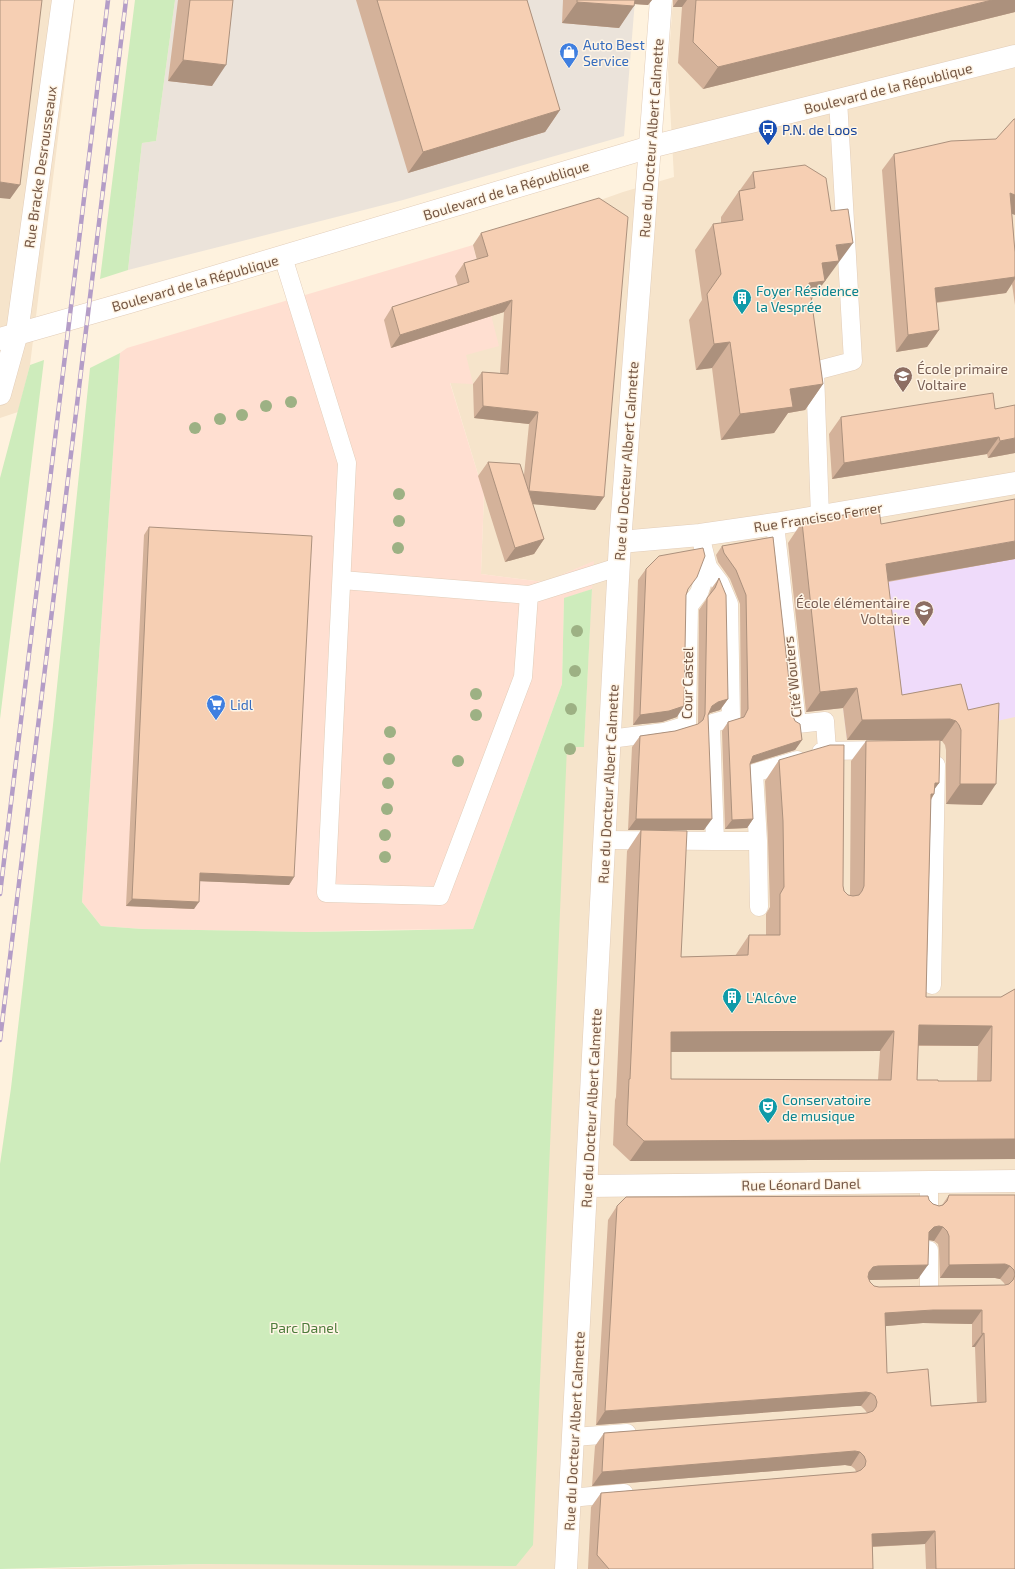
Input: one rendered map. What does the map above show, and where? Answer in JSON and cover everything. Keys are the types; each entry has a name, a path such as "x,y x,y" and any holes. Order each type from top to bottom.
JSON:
{"street":[{"name":"Rue Bracke Desrousseaux","path":"0,394 63,0"},
{"name":"Rue du Docteur Albert Calmette","path":"566,1569 618,567 661,0"},
{"name":"Boulevard de la République","path":"9,336 283,257 650,147 1015,56"},
{"name":"Rue Francisco Ferrer","path":"620,542 700,535 775,524 1015,483"},
{"name":"Rue Léonard Danel","path":"587,1186 1015,1181"}],"lane":[{"path":"820,517 814,371 853,361 838,100"},
{"path":"283,257 347,464 326,893 440,896 523,677 529,595"},
{"name":"Cité Wouters","path":"775,524 797,724 825,722 836,755"},
{"name":"Cour Castel","path":"700,535 708,567 720,583 729,604 731,718 712,723 711,726 715,841"},
{"path":"342,580 529,595 618,567"},
{"name":"Cour Castel","path":"610,739 664,732 687,725 689,606 699,593 708,567"},
{"path":"759,907 758,841 754,773 836,755 896,750"},
{"path":"928,750 936,750 932,985"},
{"path":"604,840 758,841"},
{"path":"929,1182 929,1209"},
{"path":"929,1250 929,1288"},
{"path":"574,1437 645,1431"},
{"path":"570,1498 641,1492"}],"shaded area":[{"path":"0,0 75,0 30,365 18,412 0,418"},
{"path":"175,0 635,0 624,136 403,200 128,270 142,143 156,141"},
{"path":"673,0 1015,0 1015,1569 39,1569 204,1564 567,747 584,746 593,562 544,582 481,574 484,494 450,382 465,355 485,289 473,245 623,192 674,177 668,70"},
{"path":"473,245 499,346 466,355 473,384 450,383 484,494 481,574 544,582 594,561 592,589 564,599 562,684 473,929 307,932 142,929 101,926 82,902 120,353 127,348"},
{"name":"École élémentaire Voltaire","path":"1015,500 1015,717 899,743 897,734 847,739 822,537"}],"green space":[{"path":"135,0 175,0 156,141 142,143 128,270 100,279"},
{"name":"Parc Danel","path":"120,353 82,902 101,926 142,929 307,932 473,929 562,684 564,598 592,589 584,747 567,747 533,1545 516,1566 204,1564 0,1569 0,1164 11,1088 53,725 90,368"},
{"path":"44,360 0,719 0,478 30,365"}],"building":[{"path":"0,0 42,0 20,185 0,182"},
{"path":"190,0 233,0 226,65 183,60"},
{"path":"377,0 527,0 560,110 423,152"},
{"path":"577,0 635,0 634,6 577,2"},
{"path":"696,0 992,0 718,67 693,42"},
{"path":"1014,119 1015,195 1010,193 1015,252 1015,277 935,288 939,330 908,335 894,154 951,141 996,139"},
{"name":"Foyer Résidence la Vesprée","path":"805,165 826,178 831,211 848,209 853,243 836,245 839,261 822,263 825,281 809,283 823,384 790,389 793,407 740,414 730,342 714,344 707,294 721,274 713,224 743,220 739,191 755,188 753,172"},
{"path":"599,198 628,217 604,497 529,491 538,412 483,406 482,372 508,374 512,300 400,335 392,307 469,282 464,263 488,256 481,233"},
{"path":"993,393 995,409 1015,405 1015,438 1000,441 999,437 844,463 841,417"},
{"path":"488,462 520,464 544,539 515,548"},
{"path":"1015,499 1015,541 886,564 902,695 961,684 968,710 999,703 996,784 960,784 961,730 956,721 950,719 862,720 857,688 820,692 802,522 879,509 881,524"},
{"name":"Lidl","path":"149,527 312,536 294,877 200,873 199,902 132,899"},
{"path":"773,537 793,716 795,721 800,724 802,740 753,756 750,764 753,819 732,820 728,722 744,717 748,709 746,595 736,570 724,553 722,546"},
{"path":"703,548 705,556 697,577 688,589 686,595 684,706 669,711 640,715 646,569 659,556"},
{"path":"719,578 726,595 728,699 718,702 712,706 708,715 712,819 636,819 640,736 675,731 698,724 703,720 705,714 707,598 715,588"},
{"path":"940,740 939,783 935,783 934,794 931,794 926,997 1001,997 1015,989 1015,1139 644,1141 627,1125 641,830 687,831 681,957 748,955 749,935 780,935 780,894 784,887 783,821 779,760 830,745 844,745 843,886 844,891 848,895 859,895 862,891 864,886 866,741","holes":["919,1025 992,1026 991,1081 917,1080","894,1031 891,1080 671,1079 671,1032"]},
{"path":"949,1195 1015,1195 1015,1275 1015,1569 936,1569 935,1531 872,1534 873,1569 609,1569 597,1555 601,1493 856,1472 865,1466 866,1461 860,1452 855,1451 602,1472 604,1433 867,1413 873,1411 877,1402 875,1396 866,1392 605,1411 617,1206 626,1197 928,1196 929,1200 933,1204 939,1206 943,1205 947,1201","holes":["939,1226 943,1227 949,1236 949,1265 1005,1264 1014,1270 1015,1275 1009,1284 1005,1285 879,1287 874,1286 868,1277 869,1272 873,1267 928,1265 929,1232 934,1227","933,1310 982,1310 986,1402 931,1406 928,1369 887,1373 885,1313"]}],"railway":[{"path":"0,894 108,0"},
{"path":"0,1040 126,0"}],"place":[{"name":"Auto Best Service","path":"569,69"},
{"name":"P.N. de Loos","path":"768,146"},
{"name":"Foyer Résidence la Vesprée","path":"742,315"},
{"name":"École primaire Voltaire","path":"903,393"},
{"name":"École élémentaire Voltaire","path":"924,627"},
{"name":"Lidl","path":"216,721"},
{"name":"L'Alcôve","path":"732,1014"},
{"name":"Conservatoire de musique","path":"768,1124"}]}
